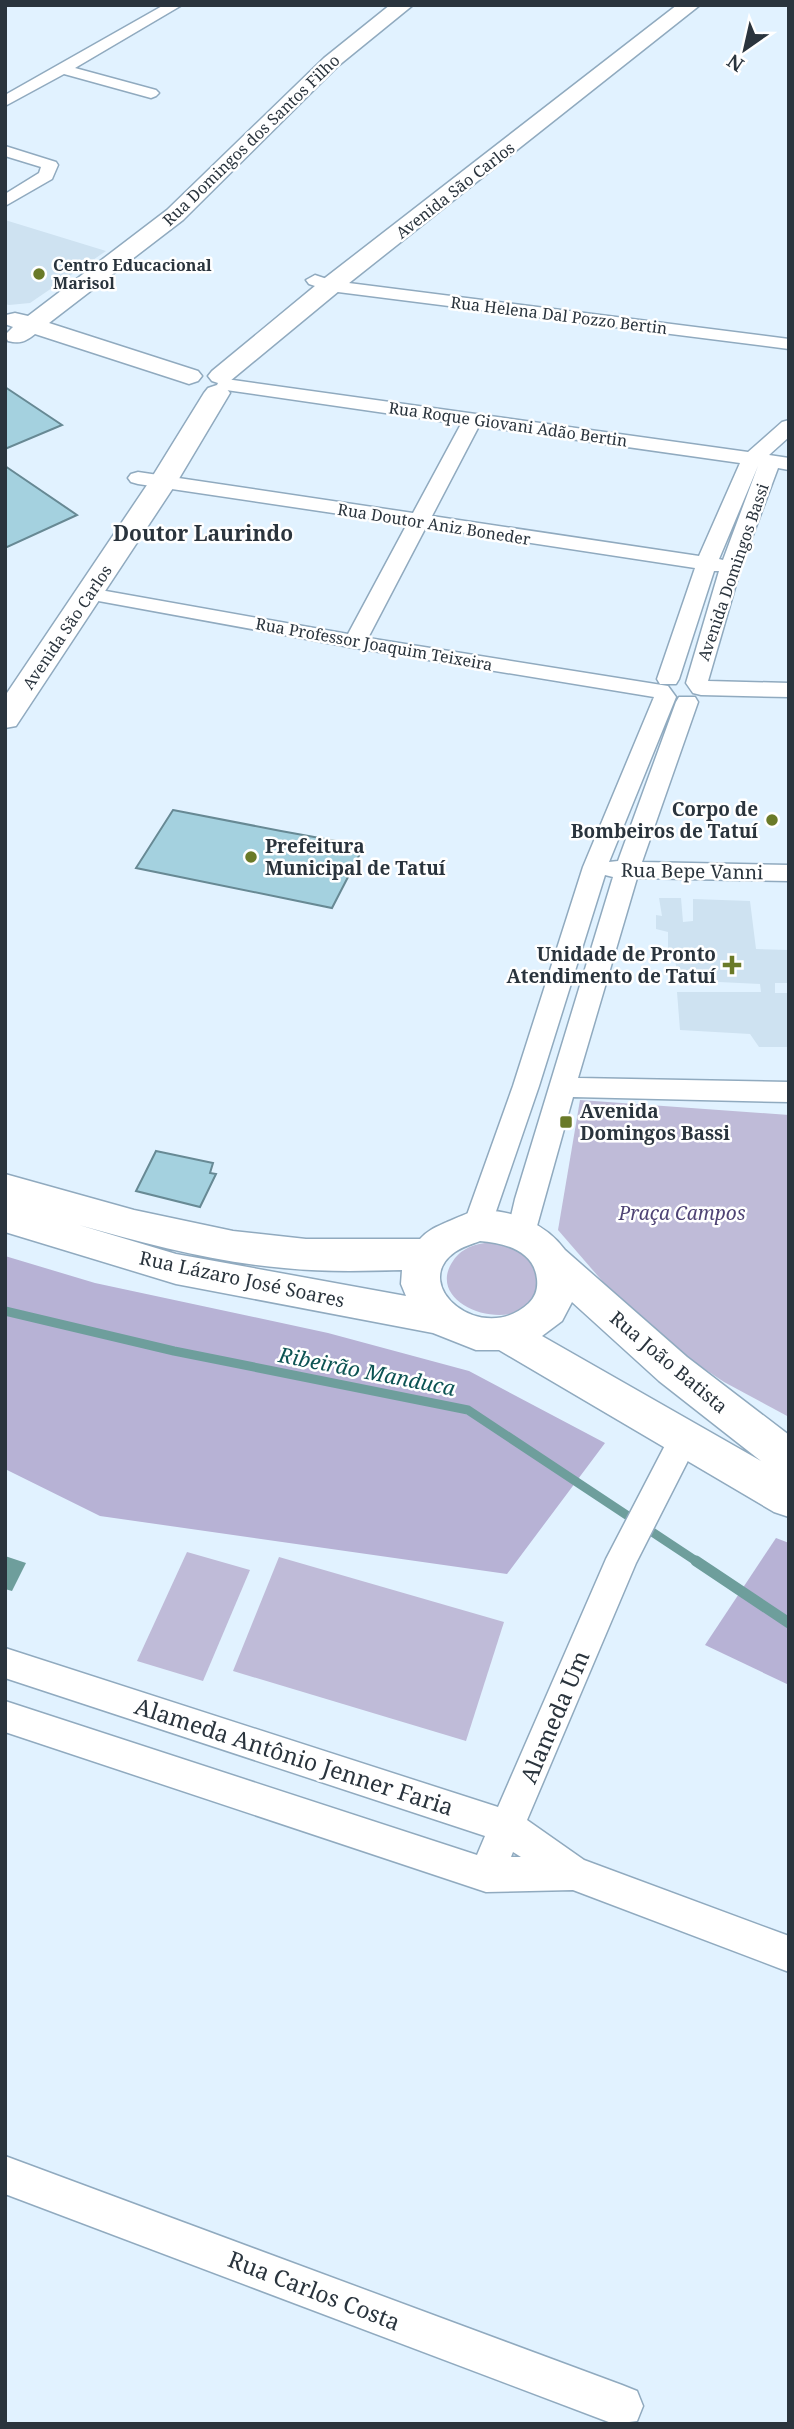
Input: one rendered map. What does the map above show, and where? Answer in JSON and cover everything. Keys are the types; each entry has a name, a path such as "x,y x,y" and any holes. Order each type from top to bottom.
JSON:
{"main road":[{"name":"Rua Domingos dos Santos Filho","path":"15,327 175,215 331,62 403,5"},
{"name":"Avenida São Carlos","path":"5,719 89,594 204,384 659,5"},
{"name":"Avenida São Carlos","path":"323,283 690,5"},
{"path":"15,327 204,384"},
{"name":"Avenida São Carlos","path":"5,673 151,480"},
{"name":"Rua Lázaro José Soares","path":"5,1188 180,1236 267,1251 350,1255 427,1254"},
{"name":"Rua Lázaro José Soares","path":"5,1217 177,1269 441,1318"},
{"path":"478,1226 499,1227 521,1233 540,1245 553,1261 558,1279 556,1298 545,1314 527,1327 505,1334 480,1335 459,1329 441,1318 428,1304 421,1288 420,1270 427,1254 440,1241 457,1231 478,1226"},
{"name":"Rua João Batista","path":"553,1261 673,1369 789,1459"},
{"path":"505,1334 789,1499"},
{"path":"673,1369 685,1437"}],"street":[{"path":"5,101 174,5"},
{"path":"62,69 151,93"},
{"path":"5,151 50,165 46,176 5,201"},
{"name":"Rua Helena Dal Pozzo Bertin","path":"323,283 789,344"},
{"name":"Rua Roque Giovani Adão Bertin","path":"204,384 769,458"},
{"path":"355,642 421,522 473,419"},
{"path":"769,458 789,426"},
{"name":"Avenida Domingos Bassi","path":"521,1233 680,690 706,565 769,458"},
{"name":"Avenida Domingos Bassi","path":"478,1226 526,1086 595,867 680,690 731,567 769,458"},
{"name":"Rua Doutor Aniz Boneder","path":"151,480 731,567"},
{"name":"Rua Professor Joaquim Teixeira","path":"89,594 355,642 680,690 789,690"},
{"name":"Rua Bepe Vanni","path":"595,867 789,873"},
{"path":"562,1087 789,1092"},
{"name":"Alameda Um","path":"486,1874 622,1559 685,1437"},
{"name":"Alameda Antônio Jenner Faria","path":"5,1662 507,1827 573,1873 789,1954"},
{"name":"Alameda Antônio Jenner Faria","path":"5,1716 486,1874 573,1873"},
{"name":"Rua Carlos Costa","path":"5,2175 622,2406"}],"shaded area":[{"name":"Centro Educacional Marisol","path":"5,220 106,251 30,303 5,304"},
{"name":"Unidade de Pronto Atendimento de Tatuí","path":"659,898 681,898 683,922 693,921 693,899 750,901 756,949 789,950 789,983 775,983 775,993 789,993 789,1047 759,1047 750,1034 680,1030 677,992 761,992 760,984 678,980 674,951 668,950 668,932 656,929 656,915 662,916"},
{"path":"5,1256 95,1283 328,1333 469,1371 605,1443 507,1574 100,1516 5,1469"},
{"path":"776,1538 789,1543 789,1685 705,1645"},
{"path":"5,1556 26,1563 12,1591 5,1589"}],"green space":[{"name":"Praça Campos","path":"580,1100 789,1115 789,1417 724,1382 643,1328 558,1230"},
{"path":"495,1242 523,1251 539,1271 537,1292 528,1306 513,1313 496,1315 462,1304 451,1292 447,1278 453,1261 466,1249 477,1244"},
{"path":"187,1552 250,1570 203,1681 137,1661"},
{"path":"279,1557 504,1622 466,1741 233,1671"}],"building":[{"path":"5,387 62,425 5,449"},
{"path":"5,466 77,515 5,548"},
{"name":"Prefeitura Municipal de Tatuí","path":"173,810 364,846 332,908 136,868"},
{"path":"156,1151 213,1163 210,1173 216,1174 200,1207 136,1191"}],"waterway":[{"name":"Ribeirão Manduca","path":"5,1311 174,1351 468,1410 699,1563"},
{"name":"Ribeirão Manduca","path":"699,1563 789,1623"}],"place":[{"name":"Centro Educacional Marisol","path":"39,274"},
{"name":"Corpo de Bombeiros de Tatuí","path":"772,820"},
{"name":"Prefeitura Municipal de Tatuí","path":"251,857"},
{"name":"Unidade de Pronto Atendimento de Tatuí","path":"732,965"},
{"name":"Avenida Domingos Bassi","path":"566,1122"}],"district":[{"name":"Doutor Laurindo","path":"203,534"}]}
